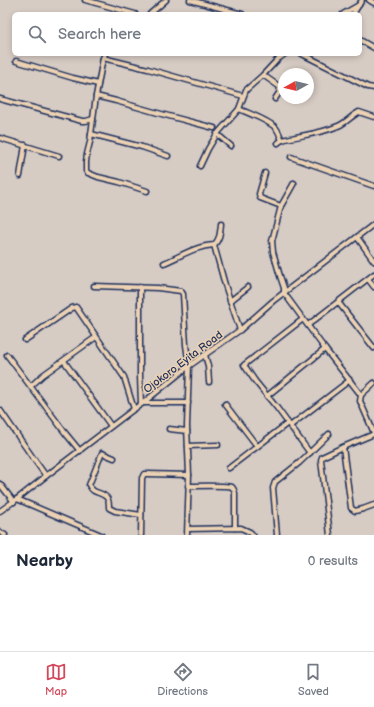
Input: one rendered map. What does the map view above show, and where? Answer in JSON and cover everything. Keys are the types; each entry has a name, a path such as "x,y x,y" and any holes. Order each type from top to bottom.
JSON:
{"street":[{"path":"85,0 128,12"},
{"path":"152,12 166,0"},
{"path":"190,0 235,12"},
{"path":"354,12 362,0"},
{"path":"369,0 374,3"},
{"path":"347,12 359,5"},
{"path":"362,41 374,48"},
{"path":"147,190 98,177 86,171 96,96 104,56 243,96"},
{"path":"200,166 208,148 217,134 239,109 246,90 283,56"},
{"path":"306,56 368,87 374,88"},
{"path":"16,61 98,84"},
{"path":"263,75 280,87 279,93 275,99"},
{"path":"96,96 214,128"},
{"path":"0,99 82,121 94,119"},
{"path":"239,109 264,120 276,128 279,132 280,142 323,132 344,123 358,112 374,117"},
{"path":"91,134 142,147 168,156"},
{"path":"217,134 231,146"},
{"path":"0,138 59,156"},
{"path":"20,176 25,145"},
{"path":"291,157 374,186"},
{"path":"265,173 259,194 260,198 281,206"},
{"path":"294,183 281,206 272,241 284,293 361,395"},
{"path":"164,263 192,250 214,245 220,236 221,224"},
{"name":"Ojokoro Eyita Road","path":"0,511 189,366 240,330 284,293 374,224"},
{"path":"357,237 374,261"},
{"path":"214,245 240,330"},
{"path":"308,326 374,274"},
{"path":"368,279 374,287"},
{"path":"94,286 158,288 182,292 184,299 186,345 189,366 187,431 189,475 187,535"},
{"path":"230,301 248,287"},
{"path":"140,288 140,376 142,403 188,403"},
{"path":"338,302 374,348"},
{"path":"25,340 75,306 124,377 134,409"},
{"path":"303,319 244,365 310,453"},
{"path":"31,386 96,337"},
{"path":"267,396 325,349"},
{"path":"7,354 80,451"},
{"path":"205,355 208,366 209,382"},
{"path":"64,361 111,426"},
{"path":"229,468 257,446 289,425 350,380"},
{"path":"330,535 321,460 325,456 342,447 374,434 360,401 361,395 374,383"},
{"path":"225,404 257,446"},
{"path":"0,410 46,476"},
{"path":"168,430 187,431"},
{"path":"277,535 273,488 275,482 310,453 329,434"},
{"path":"188,446 218,445"},
{"path":"342,447 351,508 356,511 374,505"},
{"path":"114,458 102,453 89,485 92,490 106,497 109,508 122,513 141,515"},
{"path":"141,535 142,478 144,474 189,475"},
{"path":"0,484 16,500 101,535"},
{"path":"188,486 226,485 234,488 235,528"},
{"path":"188,530 240,528 250,532 253,535"},
{"path":"0,532 6,535"}]}
